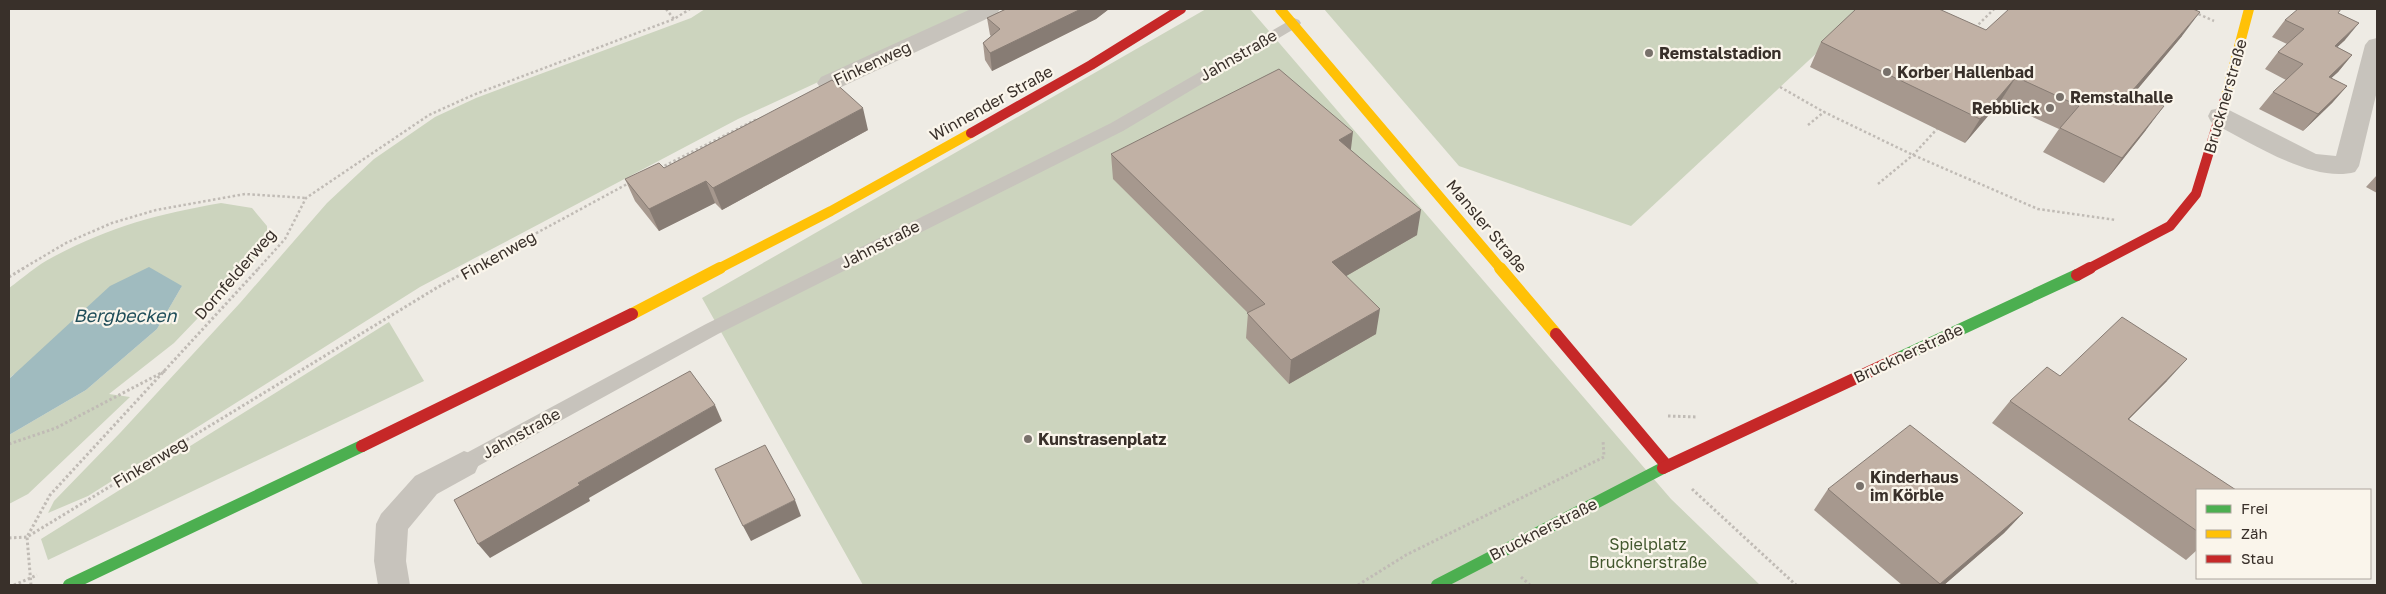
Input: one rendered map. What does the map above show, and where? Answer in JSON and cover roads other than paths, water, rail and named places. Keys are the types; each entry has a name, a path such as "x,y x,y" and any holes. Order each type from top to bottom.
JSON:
{"street":[{"name":"Finkenweg","path":"829,83 989,9"},
{"name":"Winnender Straße","path":"69,585 628,318 815,221 1086,68 1181,9"},
{"name":"Mansler Straße","path":"1280,9 1294,22 1667,466"},
{"name":"Brucknerstraße","path":"1437,585 1667,466 2081,273 2170,226 2196,194 2220,116 2249,9"},
{"path":"2220,116 2311,162 2346,166 2377,45"},
{"path":"394,585 390,561 392,524 426,485 464,464"}],"lane":[{"name":"Jahnstraße","path":"464,464 721,325 1116,127 1294,22"}],"water":[{"name":"Bergbecken","path":"149,267 182,286 157,329 86,390 9,435 9,379 110,286"}],"place":[{"name":"Remstalstadion","path":"1649,53"},
{"name":"Korber Hallenbad","path":"1887,72"},
{"name":"Remstalhalle","path":"2060,97"},
{"name":"Rebblick","path":"2050,108"},
{"name":"Kunstrasenplatz","path":"1028,439"},
{"name":"Kinderhaus im Körble","path":"1860,486"}],"park label":[{"name":"Spielplatz Brucknerstraße","path":"1648,553"}]}
